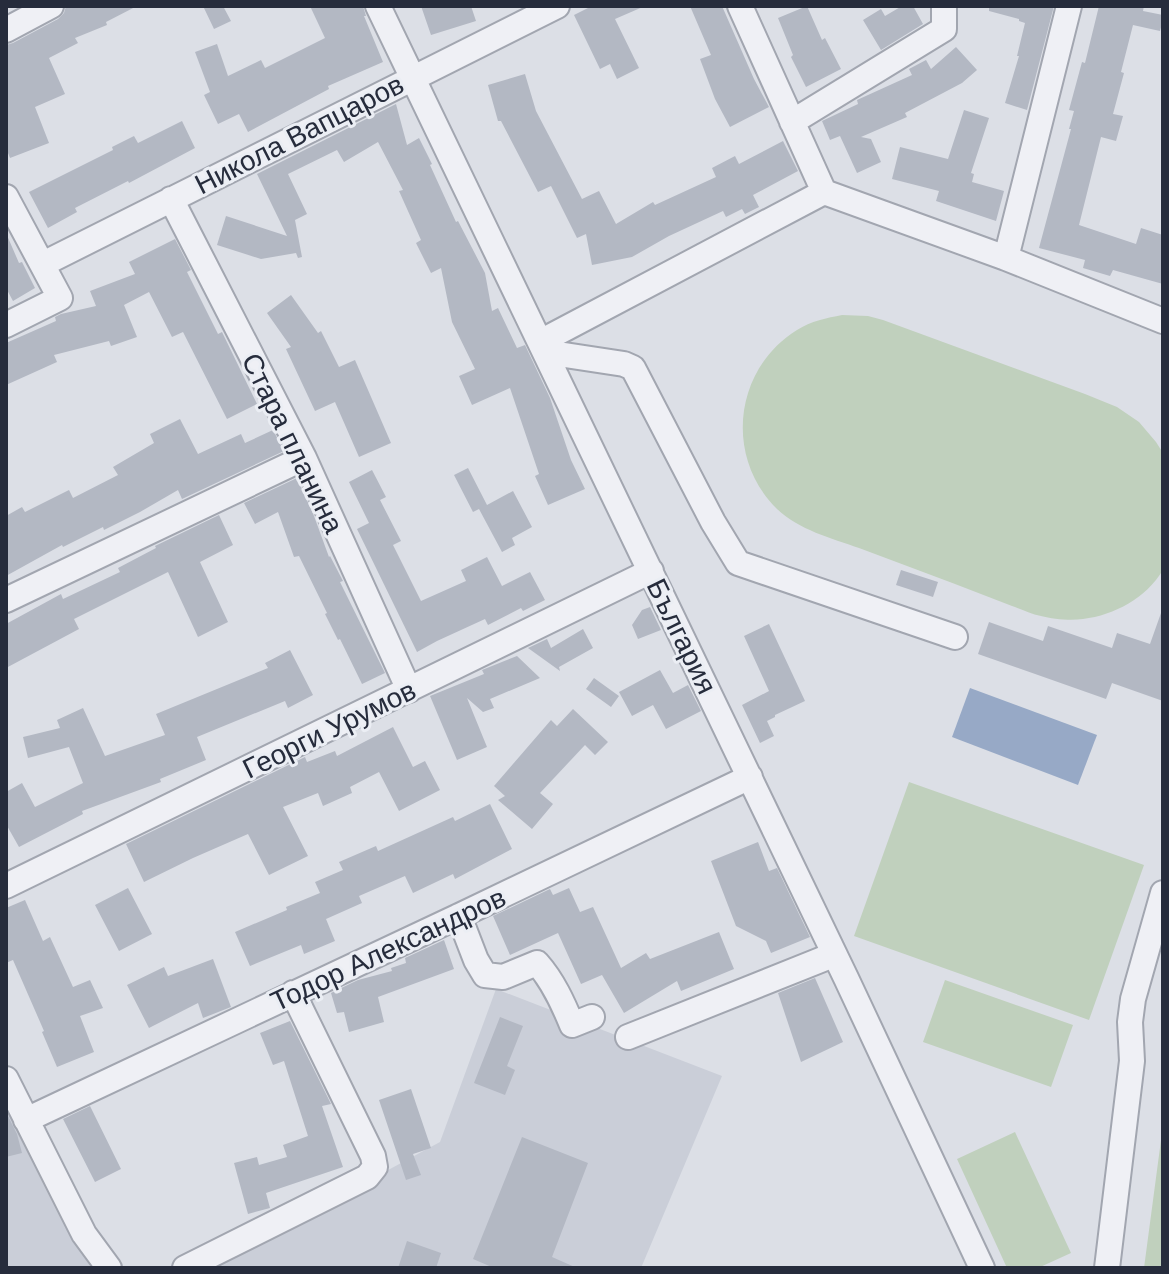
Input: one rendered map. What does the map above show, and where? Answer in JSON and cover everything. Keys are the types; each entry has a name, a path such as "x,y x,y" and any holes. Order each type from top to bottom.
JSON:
{"street":[{"path":"6,30 51,6"},
{"name":"България","path":"378,6 750,777 982,1268"},
{"name":"Никола Вапцаров","path":"43,264 557,6"},
{"path":"740,6 824,192 1006,258 1163,321"},
{"path":"792,122 944,29 944,6"},
{"path":"1006,258 1069,6"},
{"path":"543,347 824,192"},
{"path":"6,197 60,298 6,325"},
{"name":"Стара планина","path":"171,199 304,458 409,690"},
{"path":"543,347 633,368 713,522 738,563 955,637"},
{"path":"6,600 304,458"},
{"name":"Георги Урумов","path":"6,886 651,571"},
{"name":"Тодор Александров","path":"26,1120 750,777"},
{"path":"1107,1268 1132,1061 1130,1022 1133,999 1163,893"},
{"path":"459,916 485,975 503,977 537,963 547,974 572,1025 592,1017"},
{"path":"628,1037 833,955"},
{"path":"185,1268 367,1177 375,1167 373,1156 293,993"},
{"path":"6,1079 84,1234 109,1268"}],"shaded area":[{"path":"496,989 722,1076 641,1268 207,1268 440,1142"},
{"path":"6,1097 91,1268 6,1268"}],"green space":[{"path":"842,315 883,320 1085,394 1117,407 1139,422 1163,453 1163,570 1156,580 1129,604 1107,614 1078,620 1046,617 816,533 795,523 777,509 760,488 749,465 743,440 749,390 760,367 776,347 797,330 819,320"},
{"path":"909,782 1144,865 1089,1020 854,936"},
{"path":"945,980 1073,1025 1051,1087 923,1042"},
{"path":"1163,1125 1163,1268 1144,1268"},
{"path":"1015,1132 1071,1253 1038,1268 1007,1268 957,1159"}],"water":[{"path":"970,688 1097,735 1078,785 952,737"}],"building":[{"path":"66,6 137,6 106,22 107,25 75,38 78,43 49,58 65,94 35,107 49,143 10,158 6,148 6,45 58,19"},
{"path":"203,6 223,6 231,21 214,29"},
{"path":"310,6 363,6 364,16 383,62 328,86 329,89 248,132 239,114 218,124 204,95 210,92 195,52 217,44 228,76 261,60 265,68 325,38"},
{"path":"421,6 471,6 476,21 431,35"},
{"path":"592,6 645,6 615,19 639,68 617,79 610,64 600,69 574,15"},
{"path":"690,6 722,6 769,107 730,127 715,99 700,59 711,55"},
{"path":"807,6 822,40 825,38 841,69 806,87 791,57 793,55 778,18"},
{"path":"902,6 913,6 923,24 881,50 863,20 881,9 885,16"},
{"path":"989,6 1054,6 1027,110 1005,103 1025,23 989,11"},
{"path":"1099,6 1144,6 1143,11 1163,15 1163,20 1160,31 1133,25 1113,114 1123,116 1116,141 1101,137 1079,225 1136,244 1141,228 1163,235 1163,284 1113,270 1110,276 1083,268 1085,260 1039,248 1071,129 1074,111 1069,110"},
{"path":"956,47 977,70 962,83 905,113 907,117 861,137 871,139 881,162 857,173 840,136 830,140 822,121 858,104 857,100 912,75 909,69 926,60 931,69"},
{"path":"525,74 536,111 582,199 599,191 616,224 653,202 655,205 716,177 712,168 735,156 739,164 783,141 798,171 753,195 759,207 745,214 742,209 726,217 723,211 632,257 592,265 586,234 577,238 551,186 538,192 501,121 498,121 488,85"},
{"path":"396,104 407,145 419,138 456,222 485,273 492,311 498,308 517,348 525,345 550,398 571,460 585,489 548,505 535,476 539,474 510,388 472,405 459,376 475,369 452,322 441,268 431,273 416,243 421,240 399,191 403,190 378,142 344,162 337,150 288,174 307,214 295,220 302,257 298,258 296,253 261,259 217,245 226,216 287,236 257,174"},
{"path":"964,110 989,118 971,173 974,174 972,182 1004,191 996,221 936,201 939,191 892,179 900,147 948,159"},
{"path":"182,121 195,148 75,208 77,212 48,228 29,192 113,150 112,147 134,136 138,143"},
{"path":"6,233 19,263 22,262 35,288 13,301 6,288"},
{"path":"175,239 191,270 187,272 218,334 222,332 257,404 227,419 183,332 172,337 149,292 124,305 137,337 111,346 109,341 54,355 57,362 6,385 6,343 56,321 55,317 61,314 96,306 90,291 135,274 129,262"},
{"path":"291,295 318,333 321,331 339,367 355,360 391,443 359,457 335,402 315,411 286,349 291,347 267,313"},
{"path":"180,419 198,454 241,434 245,443 273,430 284,451 182,499 178,490 104,530 103,527 62,545 6,576 6,516 22,507 25,512 69,490 73,498 118,475 113,467 154,443 150,434"},
{"path":"468,468 487,505 513,491 532,527 512,538 515,545 502,552 479,509 473,512 454,475"},
{"path":"372,470 386,497 380,500 401,541 393,545 421,601 466,581 461,570 487,557 502,586 530,572 545,600 488,625 485,619 417,652 357,529 369,523 349,482"},
{"path":"297,478 329,557 343,581 340,582 385,673 362,684 299,556 294,557 278,512 255,524 244,503"},
{"path":"219,515 233,545 200,562 228,622 198,637 168,572 74,619 79,629 6,668 6,624 61,594 63,599 120,572 118,568 155,546"},
{"path":"901,570 938,582 933,597 896,585"},
{"path":"650,607 661,630 638,639 632,625 642,610"},
{"path":"1161,613 1163,701 1112,683 1106,699 978,654 989,622 1043,641 1048,626 1112,648 1117,633 1150,644"},
{"path":"769,624 805,701 767,721 774,736 760,743 742,705 769,691 744,636"},
{"path":"583,629 593,648 559,667 560,671 528,648 547,639 551,648"},
{"path":"290,650 313,695 288,708 285,701 197,737 206,760 160,779 161,782 82,811 83,814 19,847 6,824 6,792 22,783 35,807 83,783 69,747 28,758 23,737 60,728 57,720 83,708 105,756 165,735 156,714 268,668 265,663"},
{"path":"517,656 540,678 490,699 494,708 483,712 467,698 487,747 457,760 430,696 484,674 482,670"},
{"path":"660,670 673,693 688,685 701,711 666,729 653,705 632,716 619,692"},
{"path":"594,678 619,696 611,707 586,689"},
{"path":"573,709 608,742 595,755 585,745 540,793 553,804 532,829 498,800 505,796 494,786 551,720 557,726"},
{"path":"393,727 413,767 425,761 440,790 399,811 379,772 350,787 352,793 323,806 318,793 283,807 308,856 269,875 248,834 144,882 126,844 305,757 307,762 335,751 337,756"},
{"path":"490,804 512,849 455,879 453,874 413,893 405,876 359,896 362,903 326,919 335,941 304,954 301,945 250,966 235,932 320,893 315,882 343,870 339,862 376,846 378,851"},
{"path":"758,842 769,871 777,868 810,937 771,953 766,941 736,926 711,861"},
{"path":"128,888 152,934 119,951 95,905"},
{"path":"569,888 580,912 593,907 621,968 646,953 650,959 719,932 734,969 681,991 677,981 624,1013 602,975 581,984 558,933 510,955 493,916 550,889 553,895"},
{"path":"25,900 43,941 50,937 73,987 90,980 103,1008 80,1016 94,1052 57,1067 13,960 6,963 6,908"},
{"path":"444,940 454,969 378,997 384,1022 349,1032 344,1012 337,1013 331,993 358,980 392,971 391,968 406,963 405,958"},
{"path":"213,959 231,1007 203,1018 198,1003 149,1028 127,985 164,967 168,976"},
{"path":"815,978 843,1042 801,1062 778,993"},
{"path":"500,1017 523,1026 507,1066 515,1070 505,1095 474,1083"},
{"path":"290,1021 331,1104 322,1106 343,1167 266,1193 270,1208 248,1214 234,1163 257,1157 259,1165 287,1157 283,1145 308,1136 284,1061 273,1065 260,1033"},
{"path":"411,1089 431,1148 413,1154 421,1175 406,1180 379,1100"},
{"path":"90,1106 121,1169 95,1182 63,1119"},
{"path":"6,1112 22,1153 6,1157"},
{"path":"522,1137 588,1163 552,1257 577,1268 494,1268 473,1259"},
{"path":"407,1241 441,1253 436,1268 398,1268"}]}
